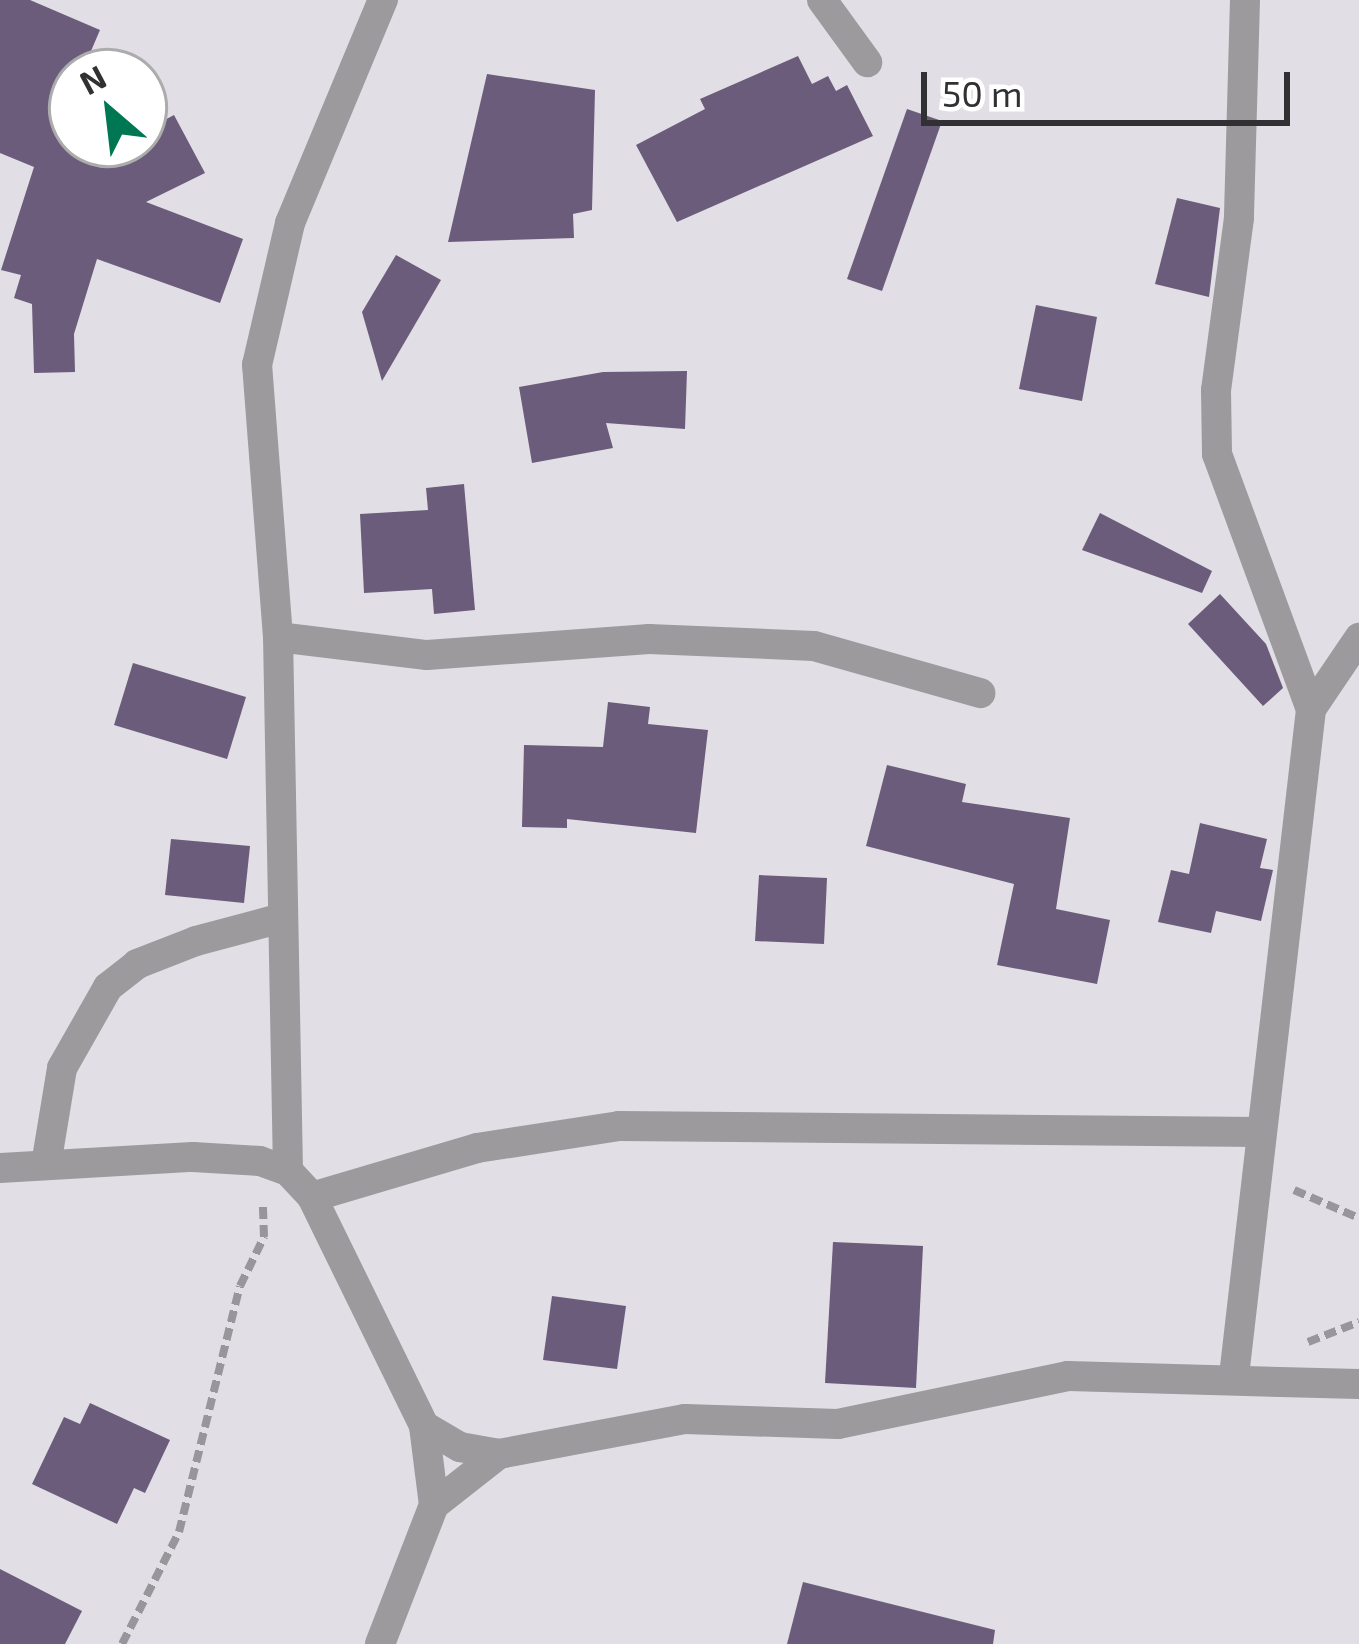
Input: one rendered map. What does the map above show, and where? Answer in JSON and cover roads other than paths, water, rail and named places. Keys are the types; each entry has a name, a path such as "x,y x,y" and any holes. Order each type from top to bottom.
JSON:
{"street":[{"path":"274,1166 289,1032 278,920 278,637 257,365 270,288 383,0"},
{"path":"822,0 867,62"},
{"path":"1255,6 1217,454 1311,709"},
{"path":"278,637 427,655 649,639 814,646 980,693"},
{"path":"1234,1376 1311,709 1359,638"},
{"path":"46,1165 62,1068 108,988 176,949 278,920"},
{"path":"312,1197 477,1148 620,1126 1259,1132"},
{"path":"0,1168 274,1166 312,1197 424,1426 434,1505 380,1644"},
{"path":"424,1426 460,1447 499,1454 685,1419 838,1424 1067,1376 1234,1376 1359,1384"},
{"path":"434,1505 499,1454"}]}
